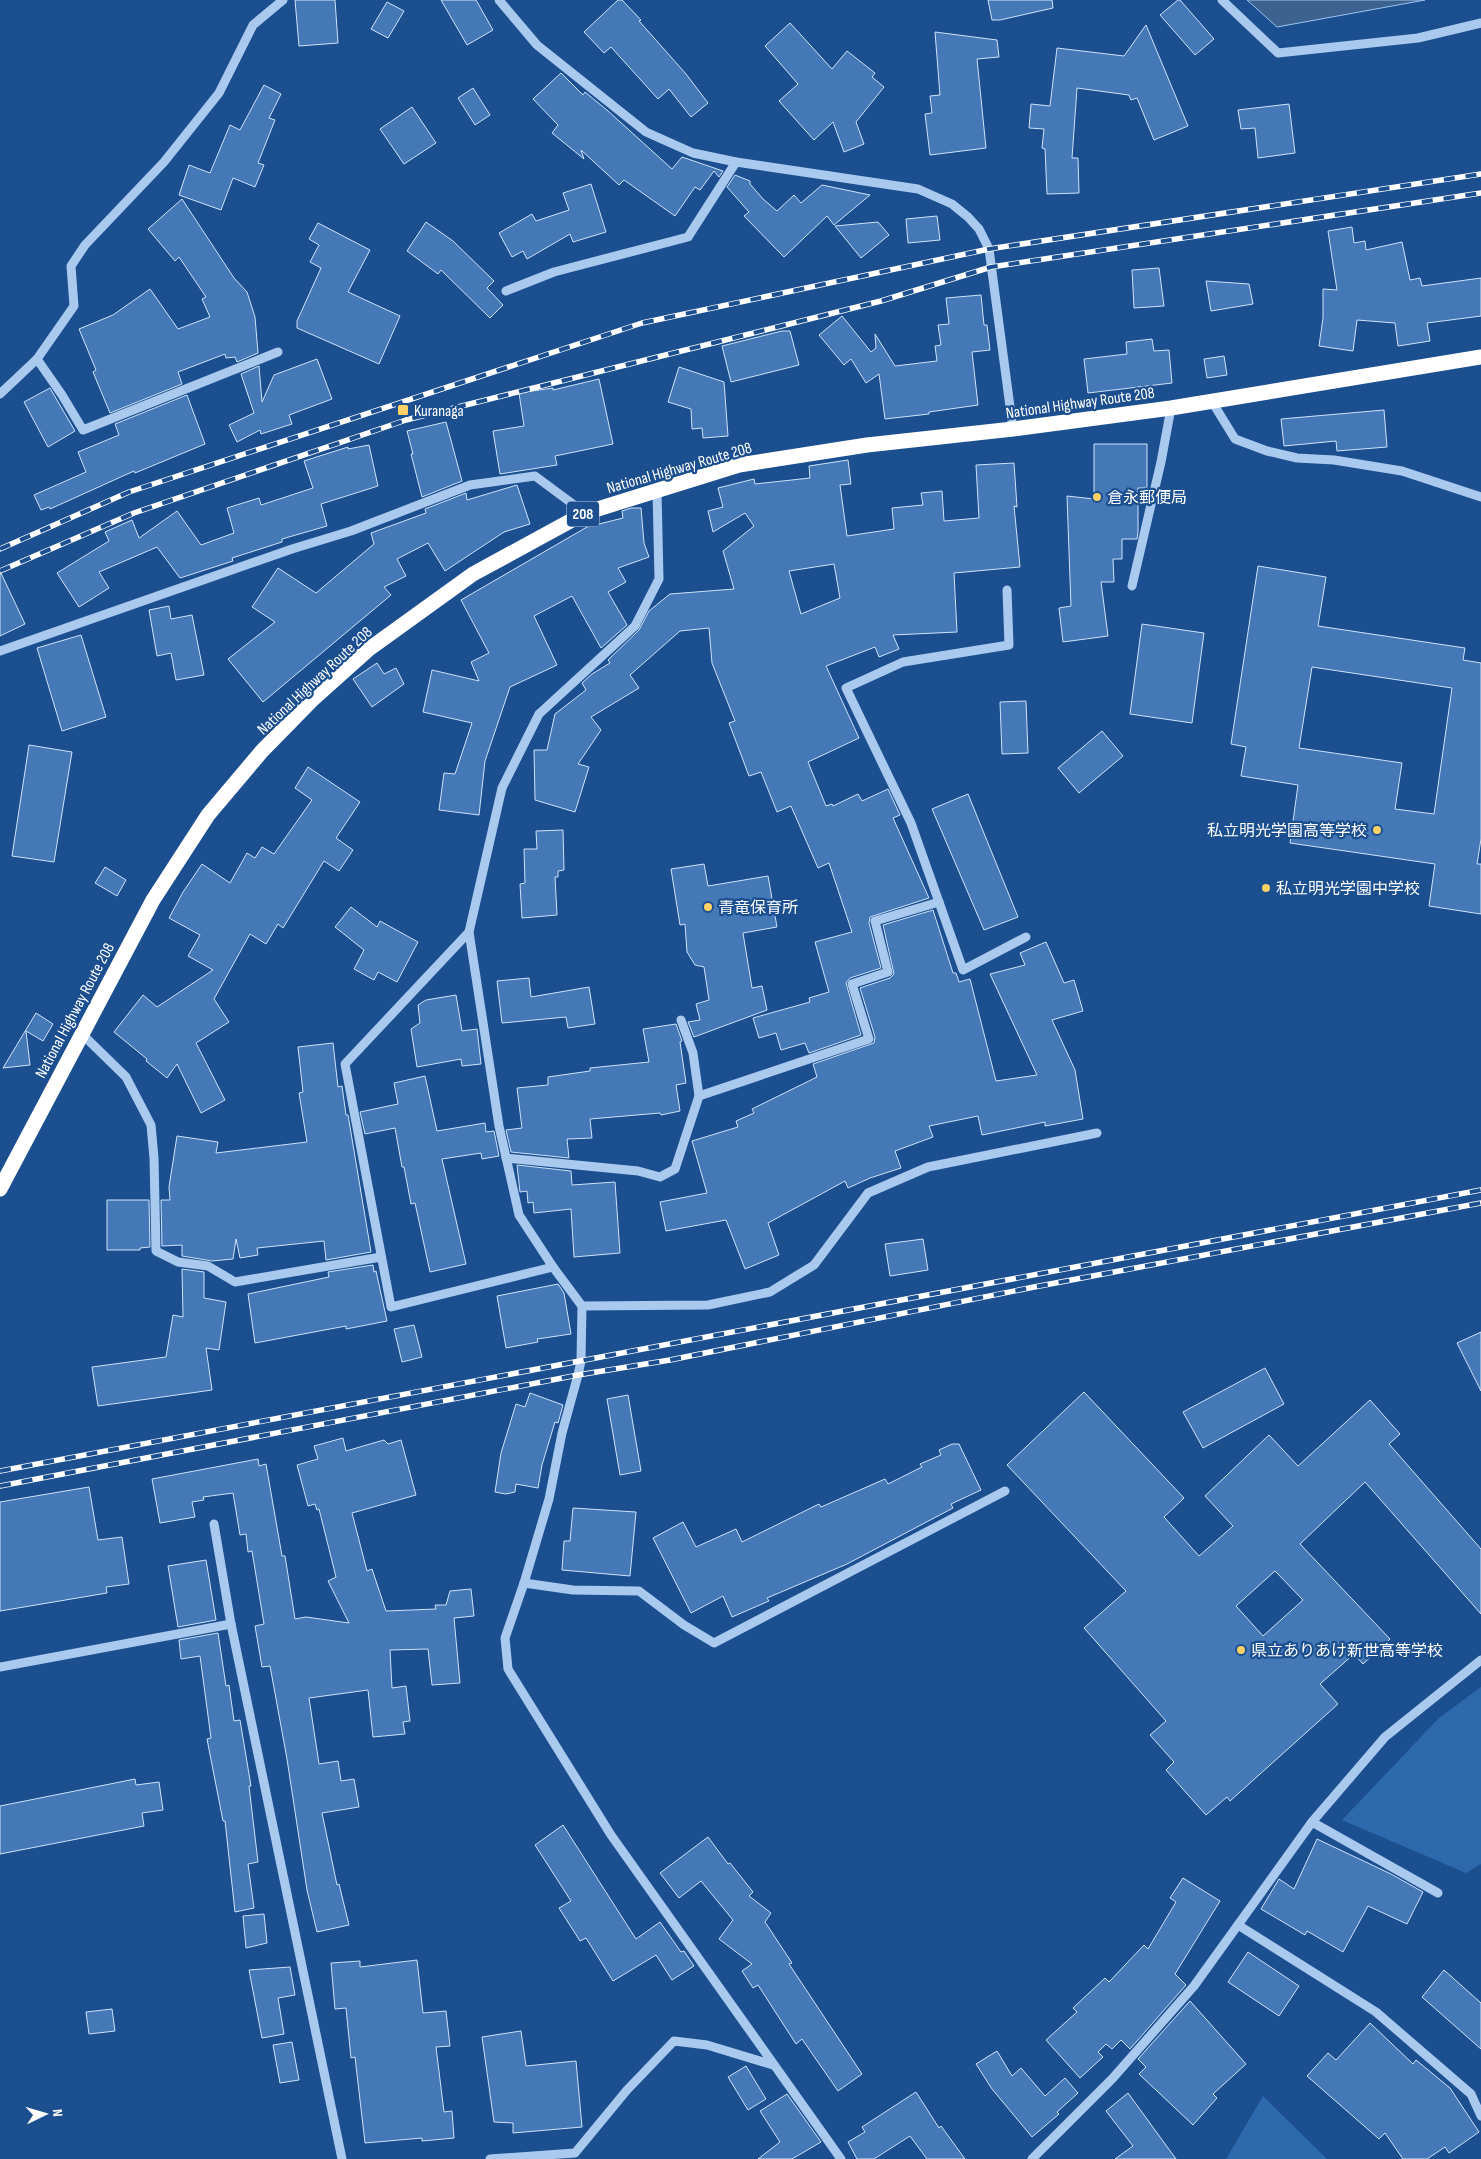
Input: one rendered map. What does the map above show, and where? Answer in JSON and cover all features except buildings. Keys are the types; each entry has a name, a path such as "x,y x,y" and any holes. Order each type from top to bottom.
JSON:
{"highway":[{"name":"National Highway Route 208","path":"0,1189 152,900 208,815 262,751 312,700 369,649 473,574 585,513 740,465 867,445 1013,429 1171,408 1481,357"}],"street":[{"path":"0,394 37,359 74,306 71,266 85,245 164,162 219,93 253,25 283,0"},
{"path":"499,0 537,45 646,132 693,153 736,162 918,189 952,204 968,217 979,229 988,249 1013,429"},
{"path":"1222,0 1278,53 1418,38 1481,23"},
{"path":"506,291 554,272 688,237 736,162"},
{"path":"37,359 83,430 278,352"},
{"path":"1211,400 1235,440 1267,451 1297,458 1334,460 1402,471 1481,497"},
{"path":"1132,586 1161,462 1171,408"},
{"path":"0,651 246,565 351,531 470,485 535,476 585,513"},
{"path":"657,491 659,579 636,626 539,714 502,788 469,932 499,1126 519,1215 553,1267 582,1306 578,1375 562,1432 549,1499 524,1583 505,1638 508,1670 611,1835 841,2159"},
{"path":"1007,590 1010,645 903,662 846,688 911,822 963,970 1026,937"},
{"path":"698,1096 869,1039 852,984 888,972 875,922 939,902"},
{"path":"469,932 345,1064 391,1307 553,1267"},
{"path":"506,1158 638,1171 660,1177 675,1169 698,1096 693,1053 681,1020"},
{"path":"81,1033 126,1077 151,1125 156,1251 178,1262 208,1266 235,1282 381,1257"},
{"path":"582,1306 708,1305 770,1292 814,1265 868,1193 928,1167 1097,1133"},
{"path":"524,1583 574,1590 639,1591 684,1625 714,1642 1005,1490"},
{"path":"214,1524 231,1624 342,2159"},
{"path":"0,1667 231,1624"},
{"path":"1032,2159 1112,2079 1188,1993 1312,1822 1385,1737 1481,1660"},
{"path":"1312,1822 1438,1893"},
{"path":"1238,1925 1376,2012 1471,2094 1481,2116"},
{"path":"490,2159 575,2154 627,2090 674,2041 707,2045 773,2065"}],"shaded area":[{"path":"1247,0 1425,0 1277,27"},
{"path":"1481,1687 1481,1864 1466,1873 1342,1820 1439,1718"},
{"path":"1263,2096 1327,2159 1226,2159"}],"railway":[{"path":"0,549 129,492 642,323 989,249 1481,174"},
{"path":"0,571 134,513 406,420 881,301 991,267 1481,193"},
{"path":"0,1471 1481,1190"},
{"path":"0,1486 578,1375 670,1360 1034,1287 1481,1203"}],"place":[{"name":"Kuranaga","path":"403,410"},
{"name":"倉永郵便局","path":"1097,497"},
{"name":"私立明光学園高等学校","path":"1377,830"},
{"name":"私立明光学園中学校","path":"1266,888"},
{"name":"青竜保育所","path":"708,907"},
{"name":"県立ありあけ新世高等学校","path":"1241,1650"}]}
